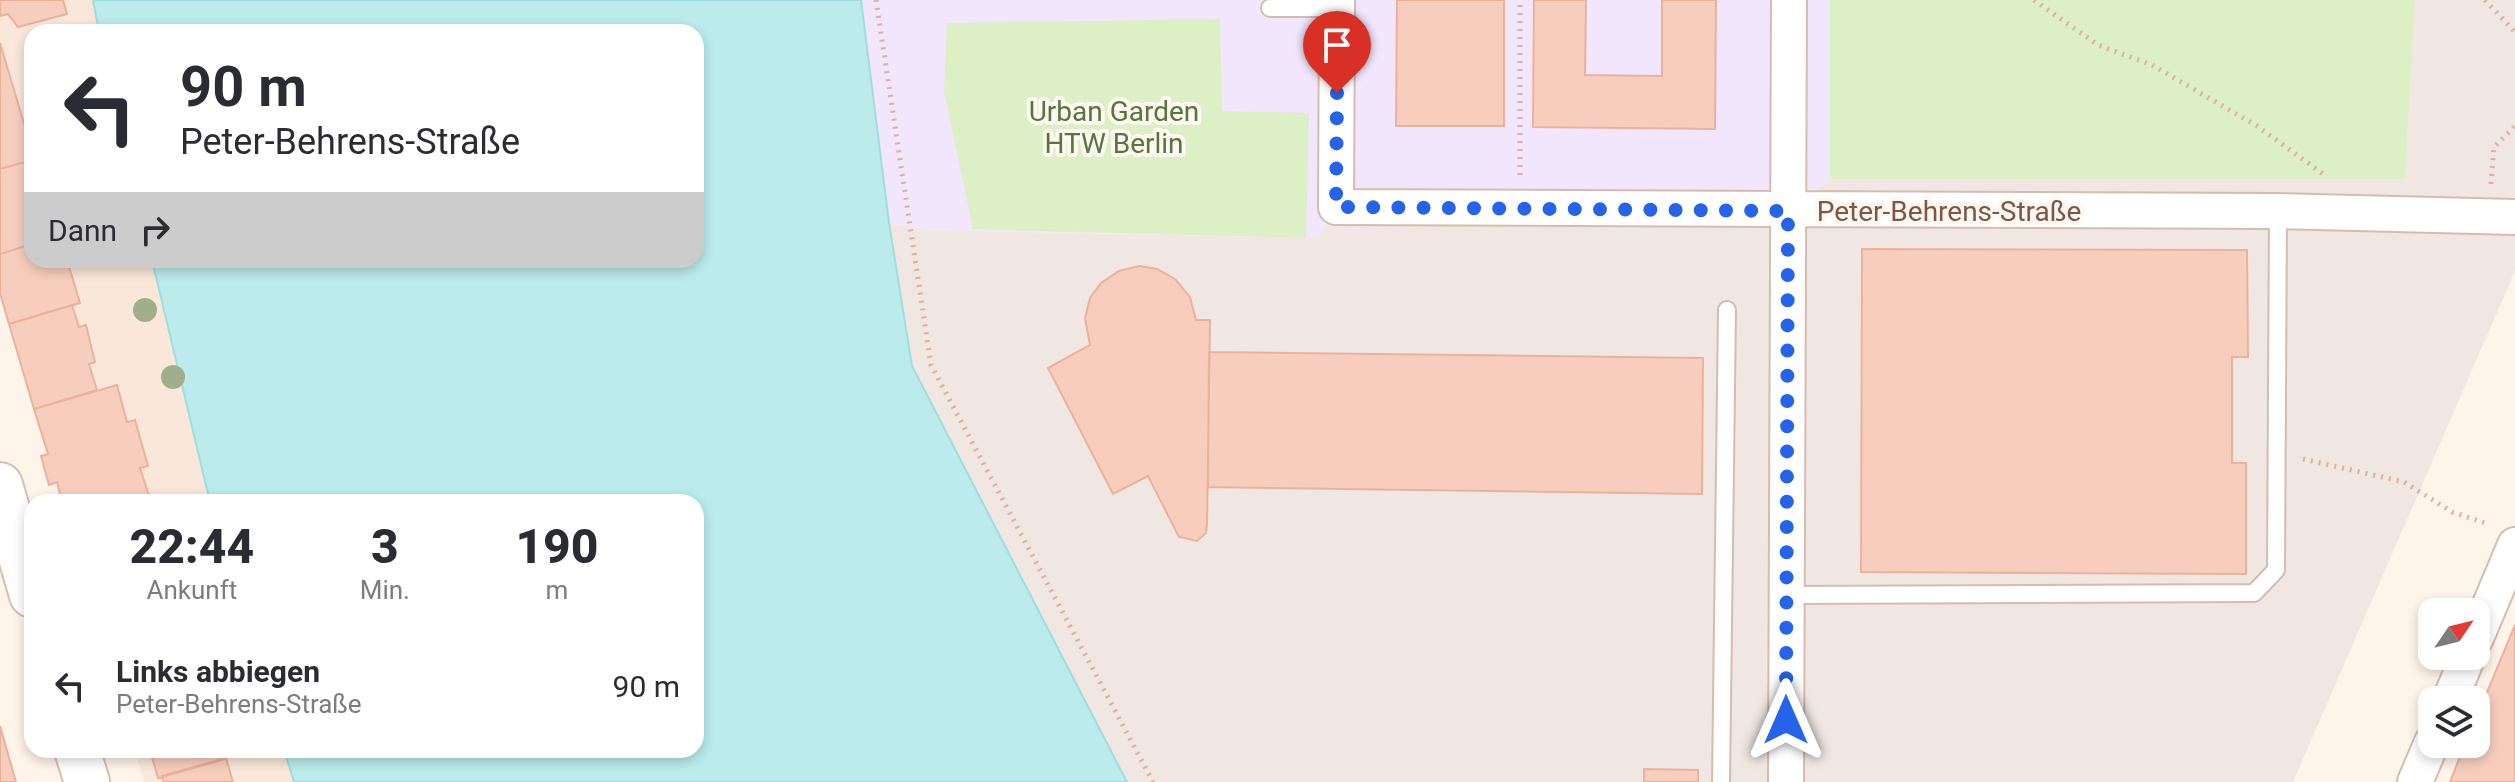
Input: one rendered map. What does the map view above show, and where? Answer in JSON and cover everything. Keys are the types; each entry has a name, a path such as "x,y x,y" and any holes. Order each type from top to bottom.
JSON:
{"main road":[{"path":"0,485 24,568"},
{"path":"80,758 87,782"}],"street":[{"path":"1786,782 1789,0"},
{"name":"Peter-Behrens-Straße","path":"1337,4 1336,207 2278,211 2501,216"},
{"path":"2487,598 2504,535"},
{"path":"2415,782 2425,758"}],"lane":[{"path":"1270,8 1337,4"},
{"path":"1787,595 2254,593 2276,570 2278,211"},
{"path":"1721,782 1727,310"}],"path":[{"path":"876,0 931,365 1153,782"},
{"path":"1520,0 1520,209"},
{"path":"2034,0 2098,45 2152,65 2257,126 2342,187 2340,213"},
{"path":"2485,0 2515,32"},
{"path":"2501,216 2494,147 2515,126"},
{"path":"2275,452 2404,482 2452,512 2504,535"}],"shaded area":[{"path":"0,0 93,0 98,24 24,24 24,268 154,268 208,494 60,494 57,483 49,485 41,456 48,453 0,293"},
{"path":"861,0 1830,0 1830,179 1788,211 1336,207 1317,238 930,230 889,223"},
{"path":"2415,0 2515,0 2515,271 2293,782 1127,782 912,366 889,223 930,230 1317,238 1336,207 1788,211 1830,179 2405,179"},
{"path":"137,758 286,758 294,782 144,782"}],"green space":[{"path":"1830,0 2415,0 2405,179 1830,179"},
{"name":"Urban Garden HTW Berlin","path":"1220,19 1222,111 1309,113 1306,238 973,229 944,92 947,23"}],"water":[{"path":"93,0 861,0 889,223 912,366 1127,782 294,782 286,758 704,758 704,494 208,494 154,268 704,268 704,24 98,24"}],"building":[{"path":"0,0 63,0 67,14 18,27 8,14 0,16"},
{"path":"1397,0 1504,0 1504,126 1396,126"},
{"path":"1534,0 1586,0 1585,75 1662,76 1662,0 1716,0 1715,129 1533,127"},
{"path":"0,43 24,124 24,162 0,169"},
{"path":"24,162 24,246 0,254 0,169"},
{"path":"24,246 24,268 69,268 80,303 9,324 0,293 0,254"},
{"path":"1862,249 2247,250 2248,357 2232,357 2232,463 2246,463 2246,574 1861,572"},
{"path":"1139,266 1157,269 1175,279 1190,297 1196,320 1210,320 1207,525 1206,533 1197,541 1179,537 1148,476 1113,494 1048,368 1090,345 1085,318 1090,298 1101,283 1119,271"},
{"path":"72,305 79,327 86,325 95,362 89,364 97,390 34,409 9,324"},
{"path":"1209,352 1703,358 1702,494 1208,487"},
{"path":"117,385 127,422 135,420 148,466 140,468 148,494 60,494 57,482 49,485 41,456 48,454 34,409"},
{"path":"2515,625 2515,782 2450,782 2459,758 2490,758 2490,686"},
{"path":"0,726 16,782 0,782"},
{"path":"152,758 222,760 158,778"},
{"path":"226,758 233,782 164,782 162,776"},
{"path":"1644,769 1698,770 1698,782 1644,782"}],"route":[{"path":"1337,93 1336,207 1788,211 1786,720"}]}
